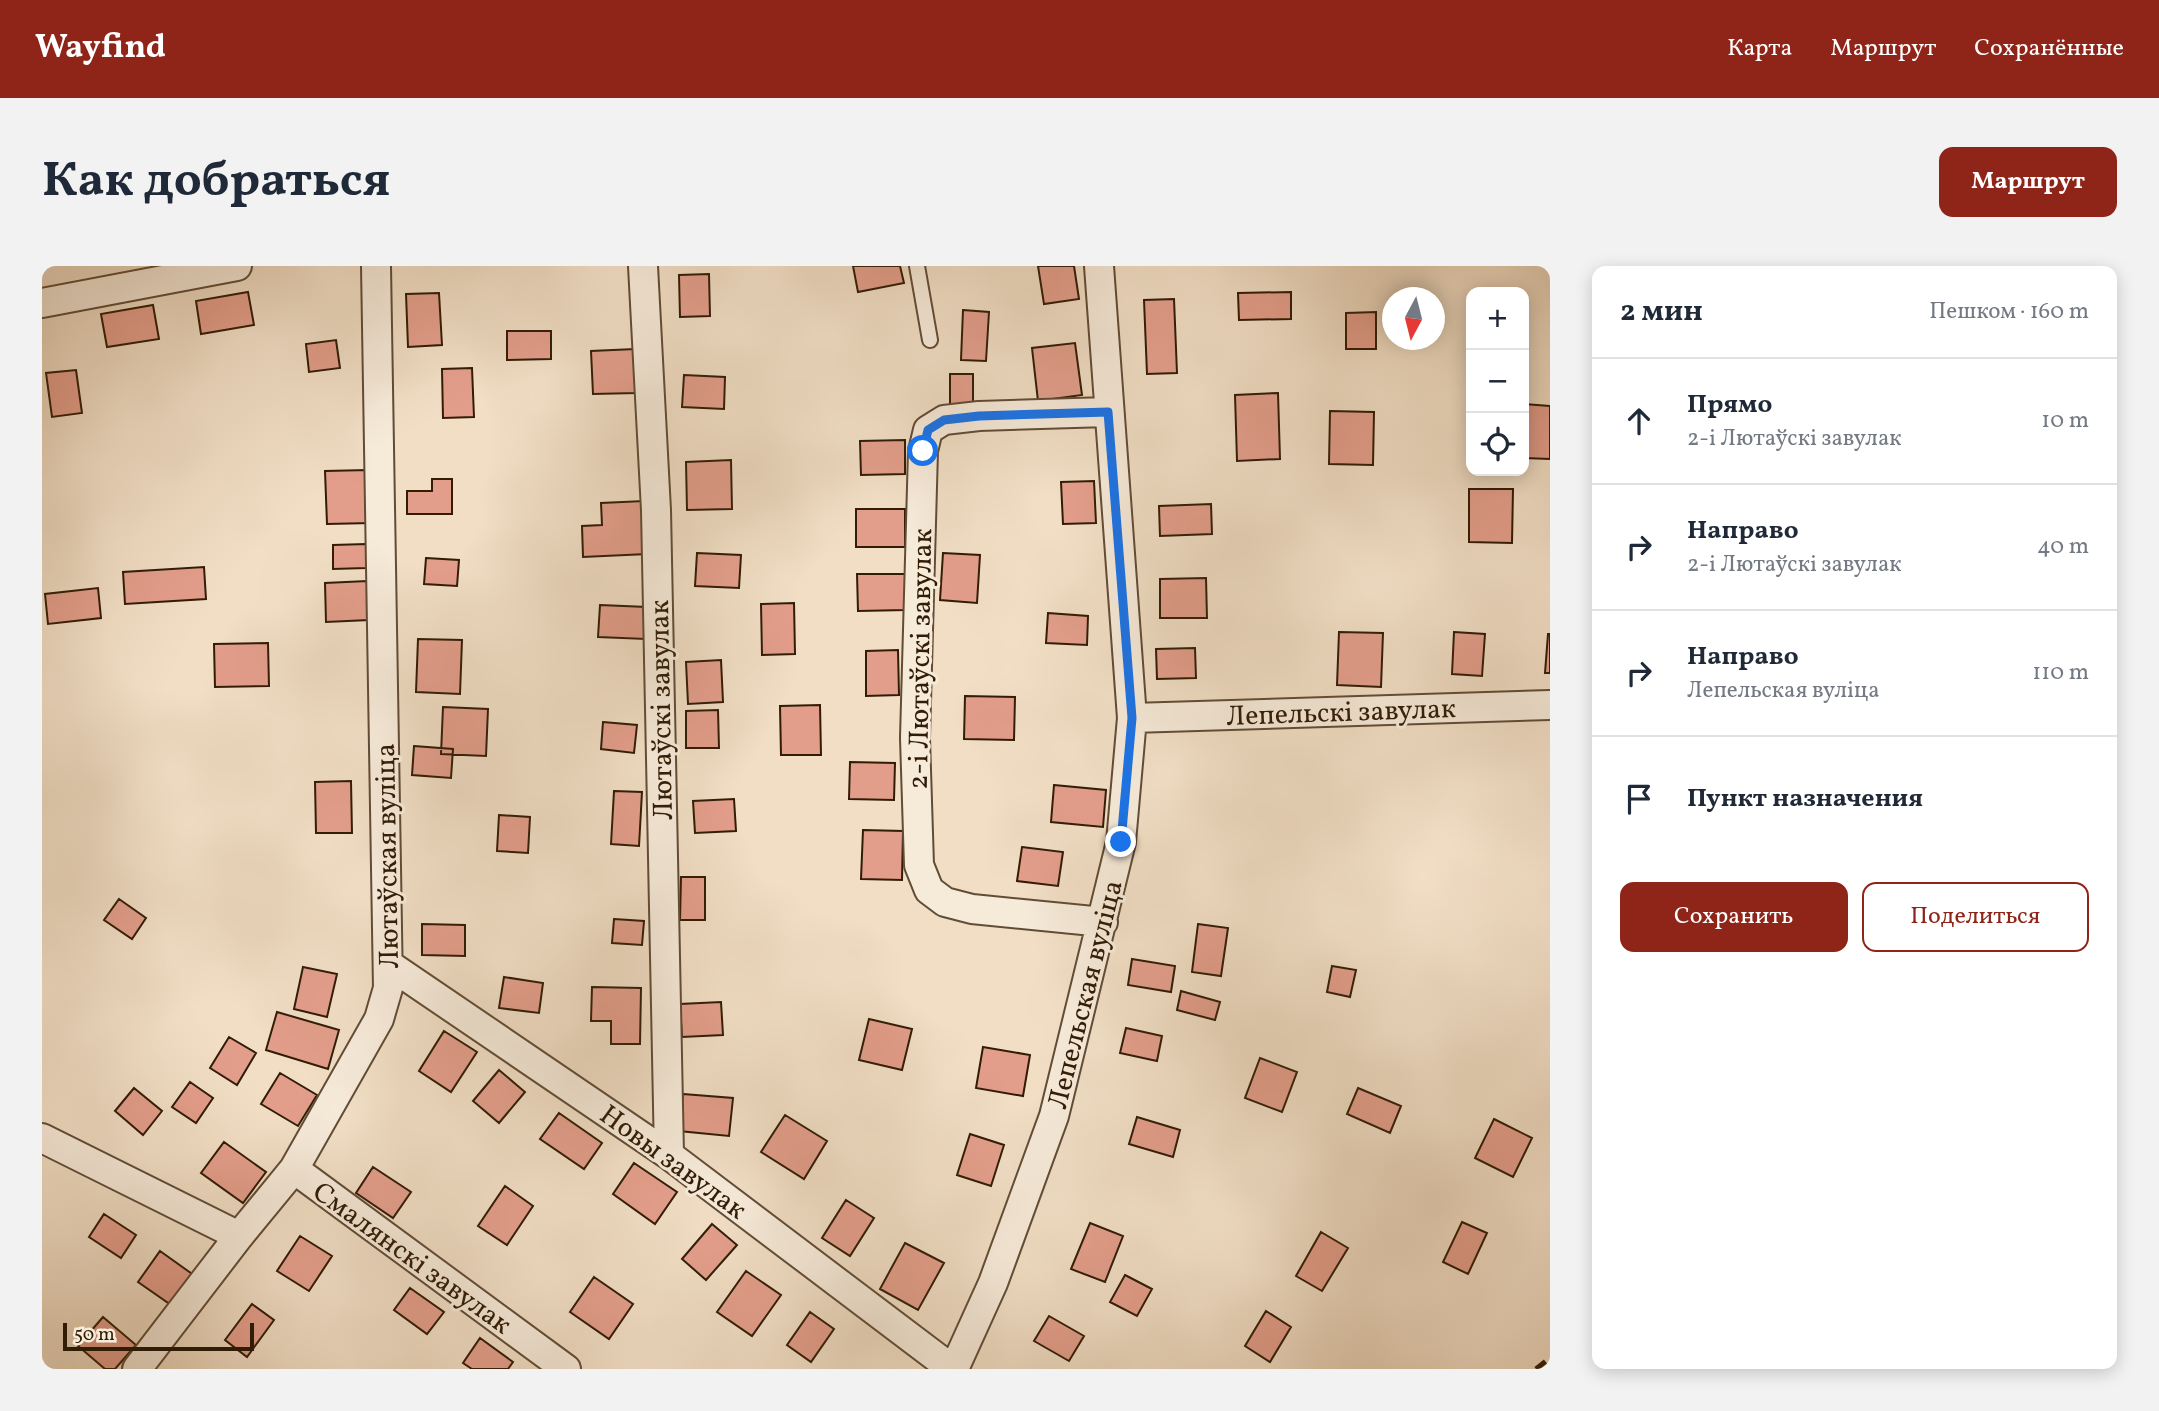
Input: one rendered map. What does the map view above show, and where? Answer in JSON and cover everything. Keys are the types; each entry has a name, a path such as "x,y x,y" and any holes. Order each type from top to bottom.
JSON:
{"street":[{"path":"42,303 237,266"},
{"name":"Лютаўская вуліца","path":"137,1369 294,1169 379,1019 388,988 376,266"},
{"name":"Лютаўскі завулак","path":"643,266 656,509 669,1155"},
{"name":"Лепельская вуліца","path":"953,1369 993,1283 1054,1116 1121,842 1132,718 1099,266"},
{"name":"2-і Лютаўскі завулак","path":"1103,922 972,909 945,902 929,890 919,866 915,738 923,451 928,430 944,420 979,416 1108,412"},
{"name":"Лепельскі завулак","path":"1132,718 1550,705"},
{"name":"Новы завулак","path":"388,964 669,1155 953,1369"},
{"path":"42,1138 239,1236"},
{"name":"Смалянскі завулак","path":"294,1169 566,1369"}],"lane":[{"path":"917,266 930,340"}],"building":[{"path":"853,266 900,266 904,283 858,292"},
{"path":"1038,266 1074,266 1079,299 1044,304"},
{"path":"709,274 710,316 680,317 679,275"},
{"path":"248,292 254,325 201,334 196,301"},
{"path":"1291,292 1291,319 1239,320 1238,293"},
{"path":"439,293 442,345 408,347 406,294"},
{"path":"1174,299 1177,373 1147,374 1144,300"},
{"path":"153,305 159,339 107,347 101,314"},
{"path":"963,310 989,312 986,361 961,360"},
{"path":"1376,312 1376,349 1346,349 1346,313"},
{"path":"507,331 551,331 551,359 507,360"},
{"path":"336,340 340,368 309,372 306,344"},
{"path":"1075,343 1082,395 1038,401 1032,348"},
{"path":"635,349 637,393 593,394 591,351"},
{"path":"472,368 474,417 443,418 442,369"},
{"path":"76,370 82,413 52,417 46,373"},
{"path":"950,374 973,374 973,407 950,407"},
{"path":"684,375 725,377 724,409 682,407"},
{"path":"1278,393 1280,459 1237,461 1235,395"},
{"path":"1529,404 1550,406 1550,459 1529,458"},
{"path":"1330,411 1374,412 1373,465 1329,464"},
{"path":"905,440 905,474 861,475 860,441"},
{"path":"731,460 732,509 687,510 686,462"},
{"path":"368,470 371,523 327,524 325,471"},
{"path":"432,479 452,479 452,514 407,514 407,491 432,491"},
{"path":"1094,481 1096,523 1063,524 1061,482"},
{"path":"1469,489 1513,489 1512,543 1469,542"},
{"path":"644,501 647,554 583,557 582,526 602,525 601,503"},
{"path":"1211,504 1212,534 1160,536 1159,506"},
{"path":"856,509 905,509 905,547 856,547"},
{"path":"366,544 366,568 333,569 333,545"},
{"path":"697,553 741,555 739,588 695,586"},
{"path":"943,553 980,555 977,603 940,600"},
{"path":"426,558 459,560 457,586 424,584"},
{"path":"204,567 206,599 125,604 123,572"},
{"path":"857,574 905,574 906,610 858,611"},
{"path":"1206,578 1207,618 1160,618 1160,579"},
{"path":"367,581 369,620 326,622 325,583"},
{"path":"98,588 101,618 48,624 45,594"},
{"path":"794,603 795,654 762,655 761,604"},
{"path":"600,605 647,607 646,639 598,637"},
{"path":"1048,613 1088,616 1087,645 1046,643"},
{"path":"1339,632 1383,633 1381,687 1337,685"},
{"path":"1454,632 1485,634 1482,676 1452,674"},
{"path":"1548,634 1550,673 1545,673"},
{"path":"418,639 462,640 460,694 416,692"},
{"path":"268,643 269,686 215,687 214,644"},
{"path":"1195,648 1196,678 1157,679 1156,649"},
{"path":"898,650 899,695 866,696 866,651"},
{"path":"721,660 723,702 688,704 686,662"},
{"path":"965,696 1015,697 1014,740 964,739"},
{"path":"820,705 821,755 781,755 780,706"},
{"path":"443,707 488,709 486,756 441,754"},
{"path":"718,710 719,748 686,748 686,711"},
{"path":"603,722 637,725 634,753 601,749"},
{"path":"414,746 453,749 451,778 412,775"},
{"path":"850,762 895,763 894,800 849,799"},
{"path":"351,781 352,833 316,833 315,782"},
{"path":"1054,785 1106,790 1103,827 1051,822"},
{"path":"614,791 642,792 639,846 611,844"},
{"path":"734,799 736,831 695,833 693,801"},
{"path":"499,815 530,817 528,853 497,851"},
{"path":"863,830 903,831 902,880 861,879"},
{"path":"1022,847 1063,852 1058,886 1017,881"},
{"path":"681,877 705,877 705,920 680,920"},
{"path":"119,899 146,918 132,939 104,920"},
{"path":"614,919 644,921 642,945 612,943"},
{"path":"422,924 465,925 465,956 422,955"},
{"path":"1198,924 1228,928 1221,976 1192,972"},
{"path":"1132,959 1175,966 1171,992 1128,985"},
{"path":"1332,966 1356,970 1350,997 1327,992"},
{"path":"303,967 337,974 327,1017 294,1009"},
{"path":"504,977 543,983 539,1013 499,1008"},
{"path":"592,987 641,988 640,1044 611,1044 611,1021 591,1021"},
{"path":"1181,991 1220,1002 1215,1020 1177,1010"},
{"path":"721,1002 723,1035 682,1037 680,1004"},
{"path":"277,1012 339,1030 328,1069 266,1050"},
{"path":"869,1019 912,1029 902,1070 859,1060"},
{"path":"1126,1028 1162,1036 1157,1061 1120,1053"},
{"path":"444,1031 477,1052 451,1092 419,1071"},
{"path":"229,1037 256,1053 237,1085 210,1068"},
{"path":"983,1047 1030,1055 1023,1096 976,1088"},
{"path":"1260,1058 1297,1072 1282,1112 1245,1098"},
{"path":"499,1070 525,1092 499,1123 473,1101"},
{"path":"280,1073 317,1095 298,1126 261,1104"},
{"path":"190,1082 213,1098 196,1123 172,1107"},
{"path":"134,1088 162,1111 143,1135 115,1111"},
{"path":"1358,1088 1401,1106 1390,1133 1347,1114"},
{"path":"683,1094 733,1098 729,1136 679,1131"},
{"path":"559,1113 602,1143 584,1169 540,1139"},
{"path":"785,1115 827,1141 804,1179 761,1152"},
{"path":"1137,1117 1180,1130 1173,1157 1129,1144"},
{"path":"1494,1119 1532,1138 1513,1177 1475,1158"},
{"path":"970,1134 1004,1145 991,1186 957,1175"},
{"path":"224,1142 266,1172 243,1203 201,1173"},
{"path":"634,1163 677,1192 655,1224 613,1194"},
{"path":"373,1167 411,1192 393,1218 356,1193"},
{"path":"505,1186 533,1206 507,1245 478,1226"},
{"path":"846,1200 874,1218 850,1256 822,1238"},
{"path":"104,1214 136,1235 121,1258 89,1237"},
{"path":"1462,1222 1487,1233 1468,1274 1443,1262"},
{"path":"1090,1223 1123,1236 1105,1282 1071,1269"},
{"path":"712,1224 737,1245 706,1280 682,1259"},
{"path":"1321,1232 1348,1248 1322,1291 1296,1276"},
{"path":"300,1236 332,1256 309,1291 277,1271"},
{"path":"905,1243 944,1263 918,1310 880,1289"},
{"path":"160,1251 195,1276 174,1307 138,1282"},
{"path":"746,1271 781,1295 752,1336 717,1312"},
{"path":"1125,1275 1152,1289 1137,1316 1110,1302"},
{"path":"594,1277 633,1304 609,1339 570,1312"},
{"path":"410,1288 444,1312 427,1334 394,1310"},
{"path":"252,1304 274,1320 247,1357 225,1340"},
{"path":"1266,1311 1291,1327 1270,1362 1245,1346"},
{"path":"810,1312 834,1329 811,1362 787,1345"},
{"path":"1049,1316 1084,1336 1069,1361 1034,1341"},
{"path":"103,1317 136,1345 115,1369 105,1369 78,1346"},
{"path":"480,1338 513,1362 508,1369 472,1369 463,1363"}],"railway":[{"path":"1536,1369 1550,1358"}],"route":[{"path":"923,451 928,430 944,420 979,416 1108,412 1132,718 1121,842"}]}
